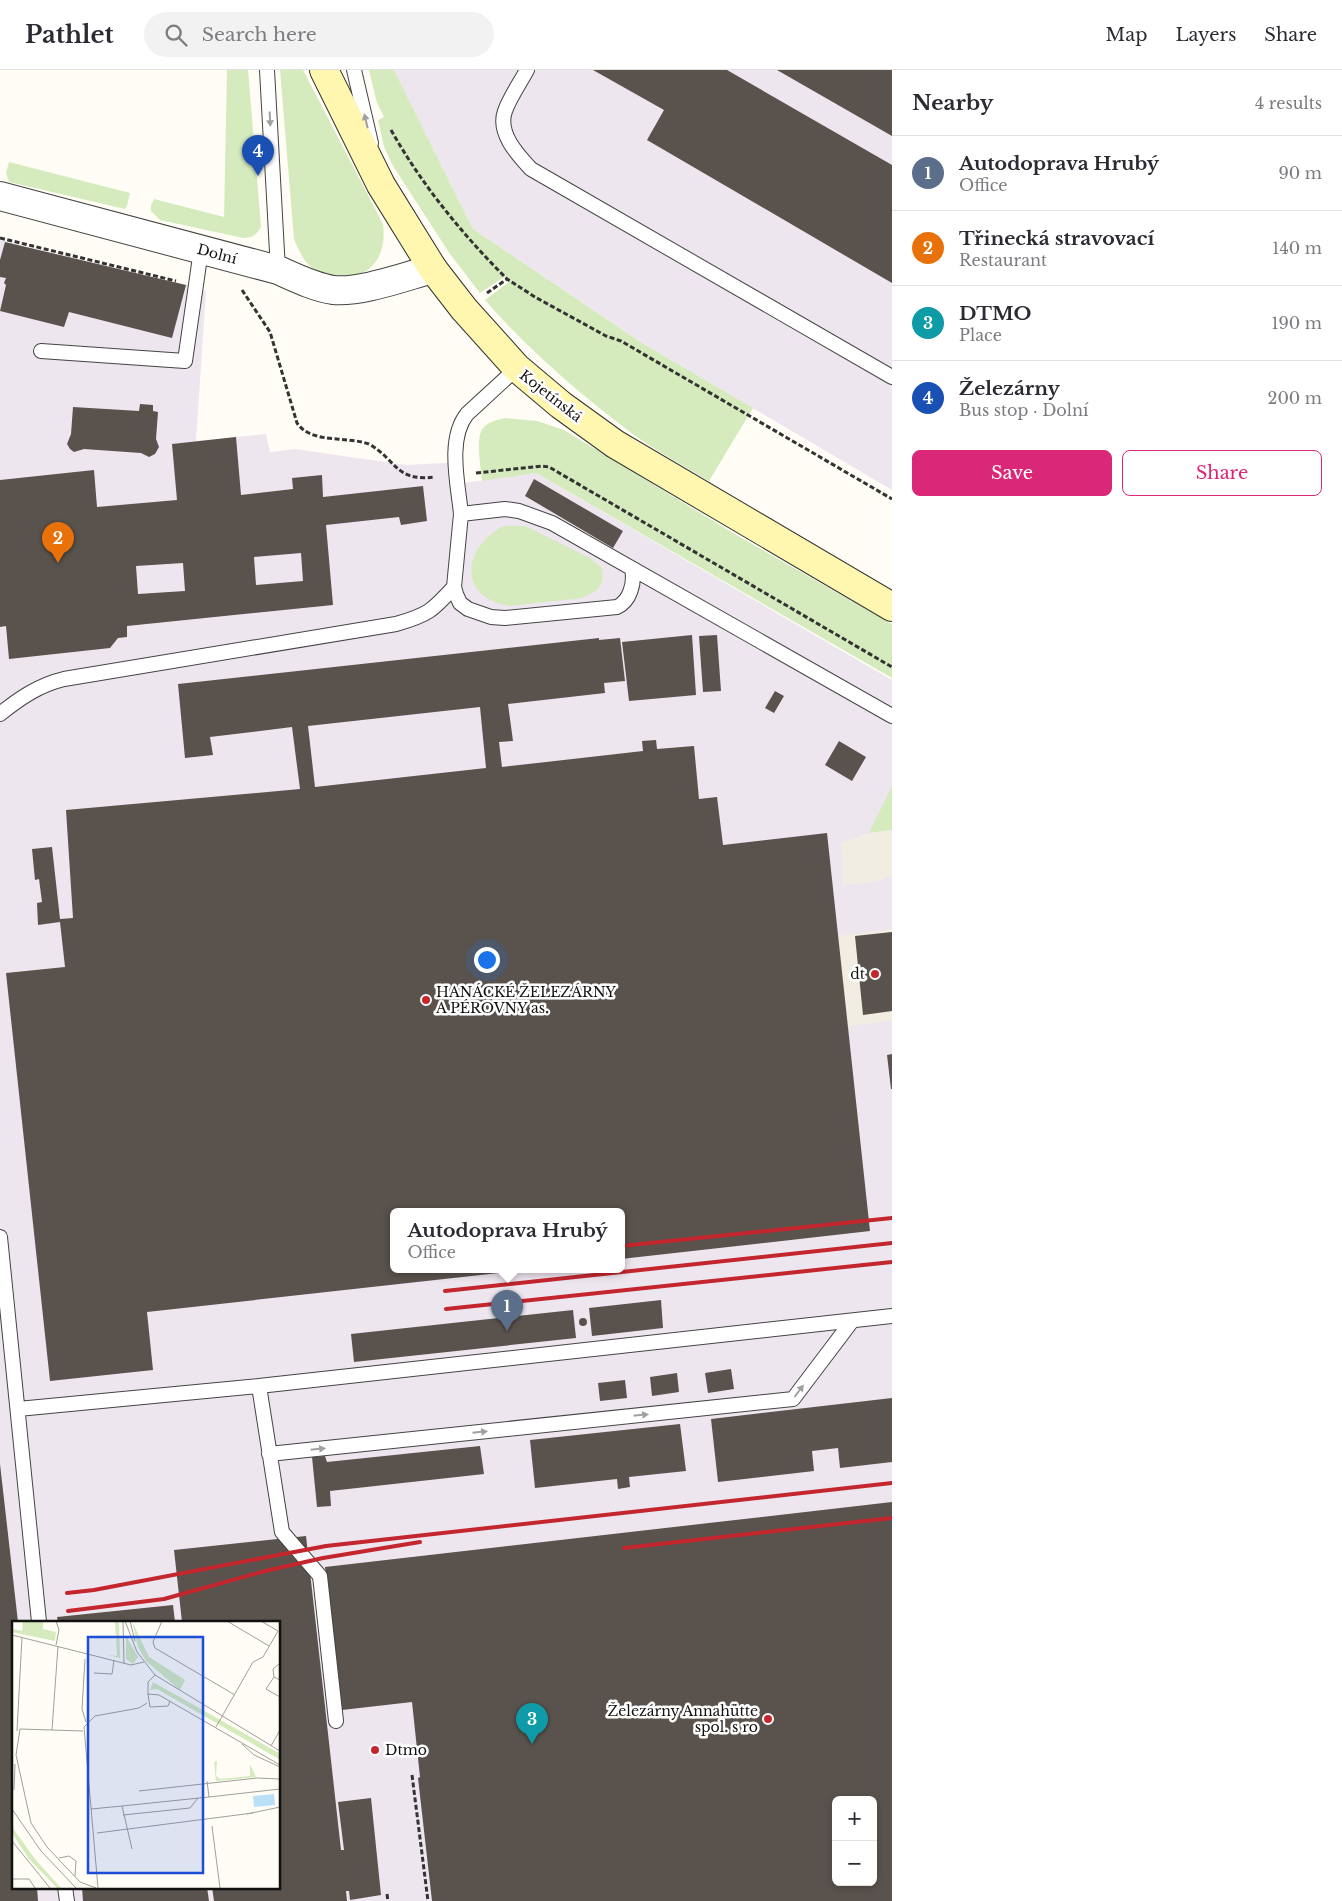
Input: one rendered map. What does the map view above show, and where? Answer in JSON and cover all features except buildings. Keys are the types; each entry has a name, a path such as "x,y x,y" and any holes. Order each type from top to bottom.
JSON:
{"main road":[{"name":"Kojetínská","path":"324,70 381,185 433,268 464,309 517,368 562,405 615,444 892,607"}],"street":[{"name":"Dolní","path":"0,196 278,270 306,282 334,290 354,289 433,268"}],"lane":[{"path":"268,70 278,270"},
{"path":"354,70 381,185"},
{"path":"526,70 504,113 505,129 510,144 531,169 892,377"},
{"path":"41,351 185,360 201,250"},
{"path":"517,368 460,422 455,442 460,514 454,587 460,603 477,613 491,617 543,615 620,606 627,599 632,587 632,569"},
{"path":"460,514 505,509 519,511 552,523 892,716"},
{"path":"0,714 36,688 64,679 412,620 434,609 454,587"},
{"path":"0,1237 39,1621"},
{"path":"18,1410 259,1386 892,1316"},
{"path":"270,1454 793,1399 852,1321"},
{"path":"259,1386 282,1532 320,1576 336,1721"},
{"path":"65,1888 66,1901"}],"path":[{"path":"389,125 422,181 442,207 507,279 535,297 598,331 621,341 892,499"},
{"path":"0,238 197,286"},
{"path":"482,297 507,279"},
{"path":"236,284 270,332 297,423 303,432 369,444 376,448 397,470 410,476 431,478 542,466 549,467 892,667"},
{"path":"412,1775 428,1901"},
{"path":"387,1894 388,1901"}],"shaded area":[{"path":"394,70 892,70 892,490 642,343 473,229"},
{"path":"0,240 186,285 197,286 206,291 196,441 266,434 270,452 295,449 406,465 460,462 463,483 536,473 892,680 892,1901 0,1901"},
{"path":"892,830 892,876 874,882 843,885 841,843 869,833"},
{"path":"892,929 892,932 855,936 863,1014 892,1011 892,1021 847,1026 838,936"}],"green space":[{"path":"227,70 248,70 261,227 254,236 246,238 160,220 151,211 154,199 224,217"},
{"path":"280,70 303,70 383,224 383,245 380,254 370,268 362,273 338,277 317,271 305,260 294,239"},
{"path":"369,70 394,70 473,229 642,343 753,408 709,481 634,435 594,404 519,337 485,300 509,282 504,277 480,293 450,254 393,166 384,147 378,120 384,117 377,103"},
{"path":"9,162 130,193 127,206 125,209 9,182 6,173"},
{"path":"505,418 537,421 564,430 738,536 892,624 892,678 536,473 482,481 479,446 481,433 487,424"},
{"path":"504,526 525,526 590,558 602,568 601,584 592,593 582,598 510,606 493,601 481,593 474,582 471,570 480,546 490,535"},
{"path":"892,786 892,830 869,833"}],"railway":[{"path":"625,1246 892,1218"},
{"path":"625,1272 892,1243"},
{"path":"446,1309 892,1262"},
{"path":"445,1291 613,1273"},
{"path":"67,1593 94,1590 326,1546 892,1483"},
{"path":"624,1548 892,1518"},
{"path":"68,1611 164,1599 265,1571 323,1558 420,1542"}],"place":[{"name":"Železárny","path":"258,176"},
{"name":"Třinecká stravovací","path":"58,563"},
{"name":"dt","path":"875,974"},
{"name":"HANÁCKÉ ŽELEZÁRNY A PÉROVNY as.","path":"426,1000"},
{"name":"Autodoprava Hrubý","path":"507,1331"},
{"name":"Železárny Annahütte spol. s ro","path":"768,1719"},
{"name":"DTMO","path":"532,1744"},
{"name":"Dtmo","path":"375,1750"}]}
